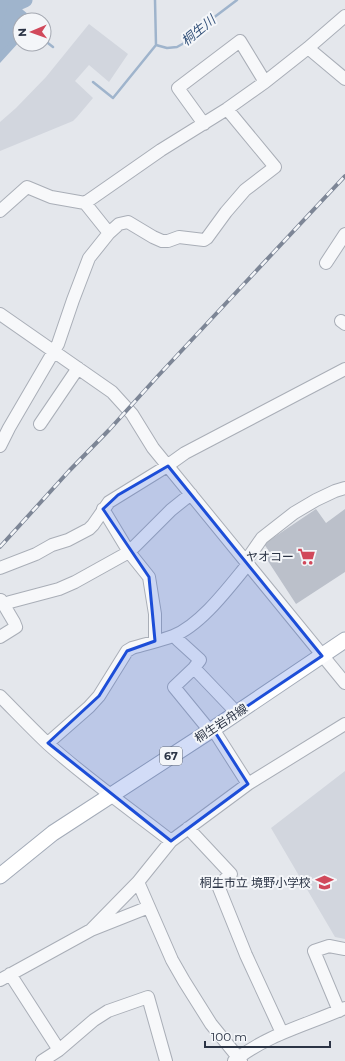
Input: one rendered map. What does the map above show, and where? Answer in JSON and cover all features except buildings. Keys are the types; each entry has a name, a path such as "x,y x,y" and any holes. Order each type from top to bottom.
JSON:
{"main road":[{"name":"桐生岩舟線","path":"0,876 47,838 110,795 212,730 345,640"}],"street":[{"path":"85,203 161,150 227,109 265,82 345,16"},
{"path":"204,124 178,88 205,66 240,41 265,82"},
{"path":"308,48 345,78"},
{"path":"0,446 58,344 87,263 109,232 119,224 128,222 162,241 168,241 179,237 204,240 208,238 226,212 245,190 275,167 227,109"},
{"path":"0,211 27,187 56,198 85,203 109,232"},
{"path":"326,263 345,234"},
{"path":"0,314 112,392 120,400 132,414 149,442 168,466 345,683"},
{"path":"40,424 78,368"},
{"path":"0,568 36,554 52,545 68,540 89,529 109,502 168,466 185,453 345,369"},
{"path":"48,743 89,707 99,696 127,651 132,648 174,636 195,622 212,606 247,562 262,538 294,513 316,500 345,488"},
{"path":"0,637 16,627 2,602 10,602 59,589 130,552 171,510 191,494"},
{"path":"103,509 130,552 149,577 155,614 155,641"},
{"path":"174,636 200,660 194,668 174,687 212,730 248,784"},
{"path":"194,668 237,713"},
{"path":"0,696 48,743 110,795 171,841"},
{"path":"91,930 138,882 171,841 248,784 345,724"},
{"path":"188,828 230,874 222,882 220,888 246,955 282,1033"},
{"path":"138,882 172,960 211,1024 238,1060 253,1047 282,1033 316,1021 342,1009 314,951 329,946 345,949"},
{"path":"59,1050 5,977 91,930 148,907"},
{"path":"42,1061 59,1050 94,1020 108,1012 148,997 166,1061"}],"highlighted area":[{"path":"168,466 322,656 213,729 248,784 171,841 48,743 99,696 127,651 155,641 149,577 103,509 118,495"}],"shaded area":[{"path":"89,24 128,54 109,82 89,65 75,81 93,98 73,121 0,151 0,122 46,77"},
{"name":"桐生市立 境野小学校","path":"345,771 345,939 335,937 271,828"}],"water":[{"path":"0,0 11,0 25,12 12,12 12,50 0,63"}],"waterway":[{"name":"桐生川","path":"0,42 8,32 16,4 25,0"},
{"path":"93,82 113,98 156,45 155,0"},
{"name":"桐生川","path":"156,45 167,48 177,47 186,42 196,31 237,0"}],"railway":[{"path":"0,547 69,471 345,176"}],"place":[{"name":"ヤオコー","path":"307,556"},
{"name":"桐生市立 境野小学校","path":"324,882"}]}
